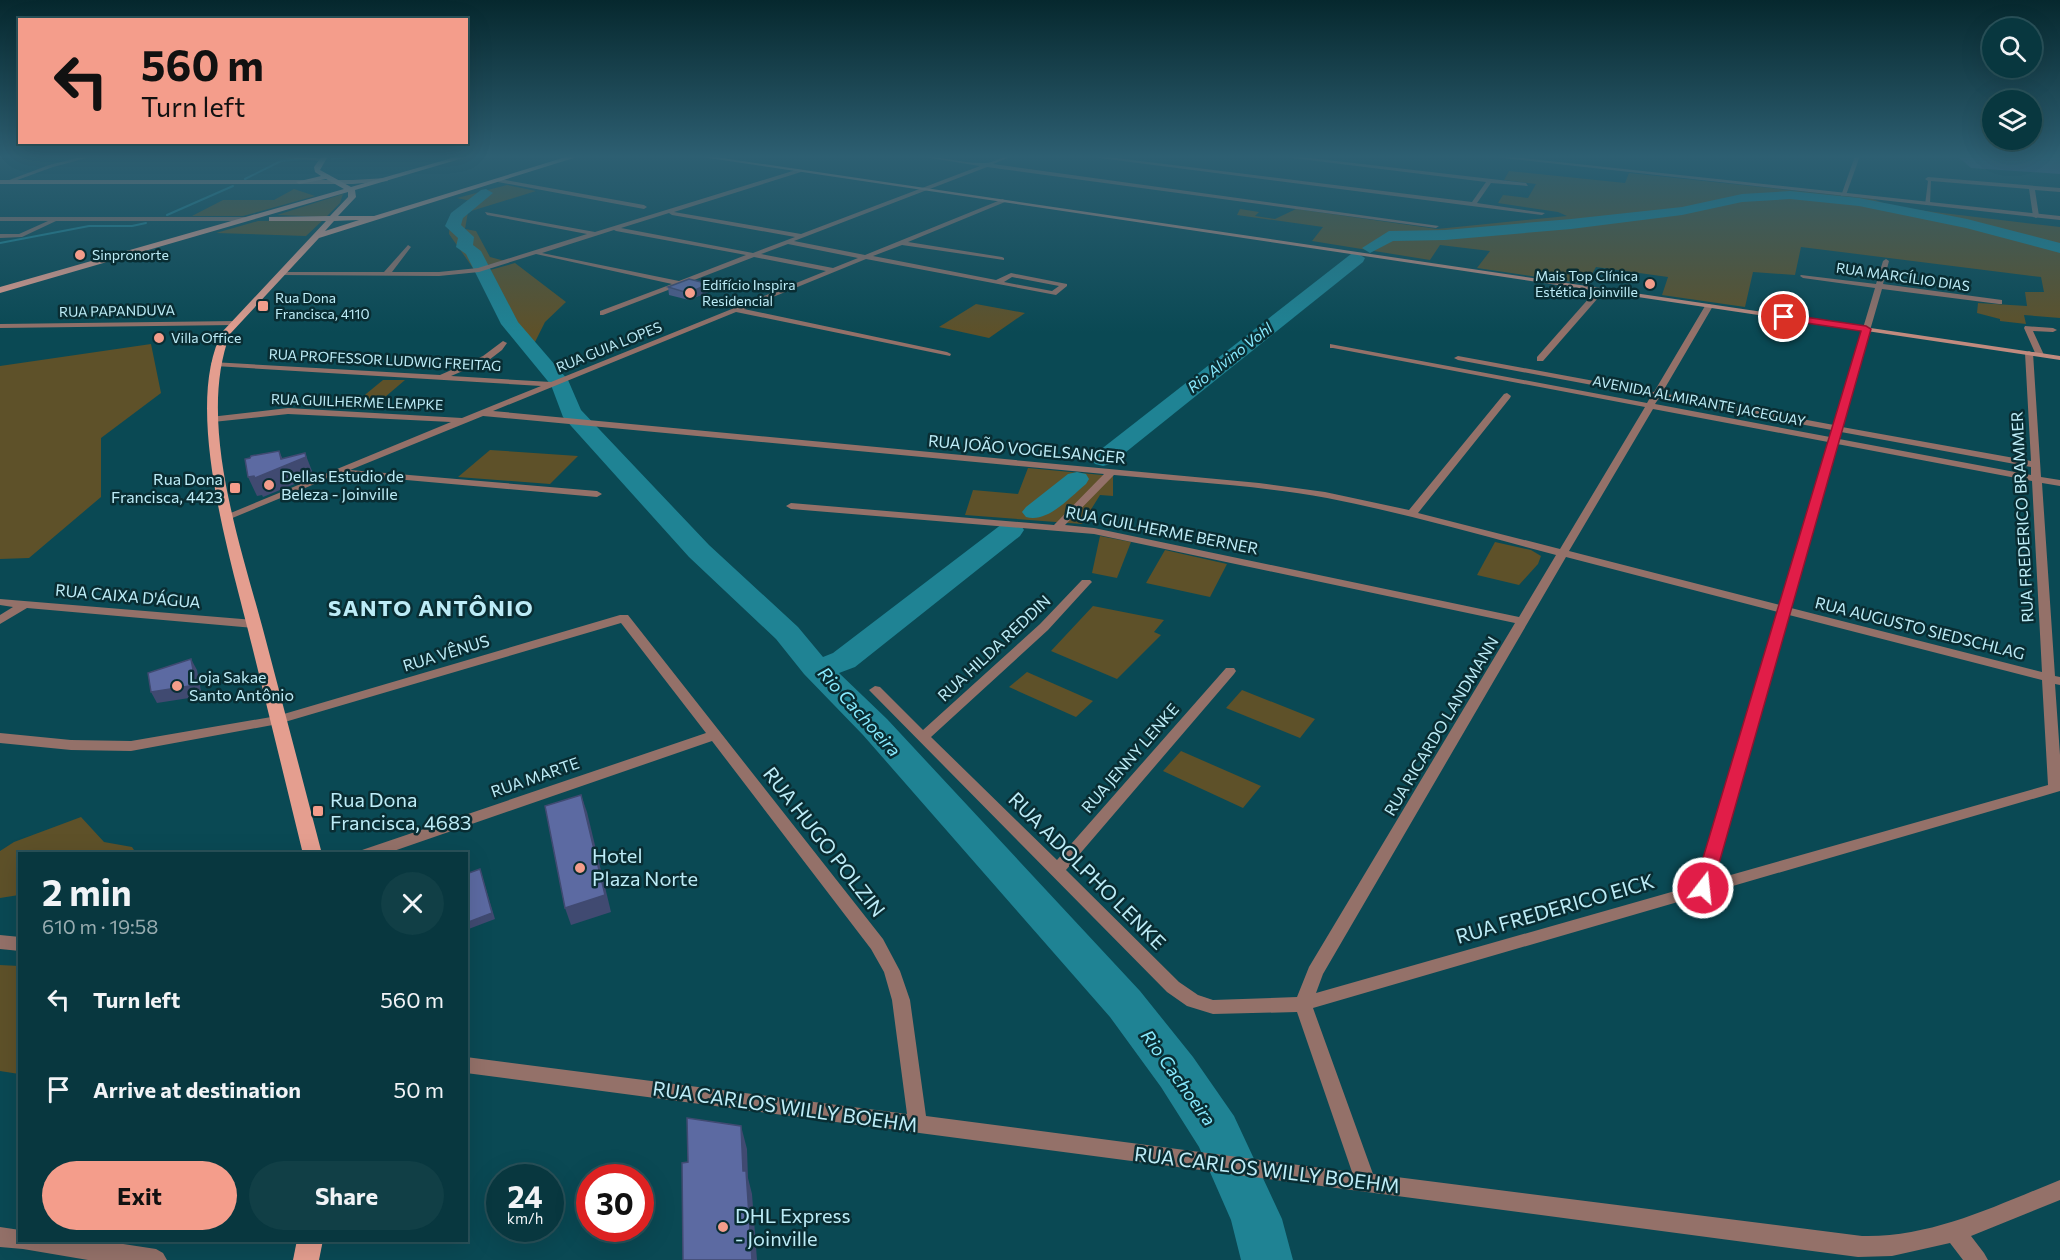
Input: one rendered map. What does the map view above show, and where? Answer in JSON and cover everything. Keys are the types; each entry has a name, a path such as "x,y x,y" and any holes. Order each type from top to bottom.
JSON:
{"main road":[{"path":"2,290 263,215"},
{"path":"267,219 273,215"},
{"path":"312,852 226,517 216,460 213,419 215,364 223,339 234,323 335,215"},
{"path":"314,237 388,215"},
{"path":"1096,215 2060,358"},
{"path":"2,290 257,219 377,218"},
{"path":"306,1260 310,1242"}],"street":[{"path":"496,215 597,235"},
{"path":"281,273 448,274 483,270 660,215"},
{"path":"684,215 801,236"},
{"path":"603,313 857,215"},
{"name":"RUA GUIA LOPES","path":"226,517 969,215"},
{"path":"1353,215 1436,226"},
{"path":"2025,215 2060,218"},
{"path":"0,219 246,219"},
{"path":"0,236 20,236 57,219"},
{"path":"615,229 834,270"},
{"path":"786,242 1053,293 1065,285 1011,275 998,282"},
{"path":"902,242 1002,259"},
{"path":"386,274 408,247"},
{"path":"537,254 678,284"},
{"path":"1703,888 1886,261"},
{"name":"RUA MARCÍLIO DIAS","path":"1803,276 1999,302"},
{"path":"1540,358 1601,290"},
{"name":"RUA RICARDO LANDMANN","path":"1303,1004 1315,972 1327,950 1709,306"},
{"path":"736,310 947,354"},
{"name":"RUA PAPANDUVA","path":"0,326 234,323"},
{"path":"2040,355 2028,328 2053,330"},
{"path":"439,377 492,355 501,348 503,343"},
{"name":"AVENIDA ALMIRANTE JACEGUAY","path":"1333,346 1653,400 1836,434 2035,465"},
{"name":"RUA FREDERICO BRAMMER","path":"2028,353 2036,478 2054,679 2057,786"},
{"name":"AVENIDA ALMIRANTE JACEGUAY","path":"1458,358 1653,400"},
{"name":"RUA PROFESSOR LUDWIG FREITAG","path":"215,364 559,382"},
{"path":"1411,514 1508,396"},
{"name":"RUA GUILHERME LEMPKE","path":"213,419 288,411 465,420"},
{"name":"RUA JOÃO VOGELSANGER","path":"482,413 1297,490 1411,514 1563,553"},
{"name":"AVENIDA ALMIRANTE JACEGUAY","path":"1836,434 2060,483"},
{"path":"337,472 597,494"},
{"path":"1058,526 1112,472"},
{"name":"RUA GUILHERME BERNER","path":"791,506 1058,526 1094,531 1522,621"},
{"name":"RUA AUGUSTO SIEDSCHLAG","path":"1563,553 2054,679"},
{"name":"RUA HILDA REDDIN","path":"923,737 1044,627 1086,582"},
{"name":"RUA CAIXA D'ÁGUA","path":"0,602 254,624"},
{"path":"0,620 25,604"},
{"name":"RUA VÊNUS","path":"0,738 70,745 131,746 278,720 624,618"},
{"name":"RUA HUGO POLZIN","path":"624,618 877,944 892,970 901,1000 918,1125"},
{"name":"RUA JENNY LENKE","path":"1057,870 1230,671"},
{"name":"RUA ADOLPHO LENKE","path":"875,690 1173,987 1193,1001 1213,1007 1303,1004"},
{"name":"RUA MARTE","path":"373,852 714,735"},
{"name":"RUA FREDERICO EICK","path":"1303,1004 2057,786"},
{"path":"0,942 18,944"},
{"path":"1303,1004 1366,1182"},
{"name":"RUA CARLOS WILLY BOEHM","path":"468,1065 1831,1245 1868,1247 1896,1244 1954,1232 2060,1190"},
{"path":"1954,1232 1977,1260"},
{"path":"0,1237 18,1240"},
{"path":"39,1242 156,1260"}],"shaded area":[{"path":"194,215 247,215 243,216 192,216"},
{"path":"278,215 328,215 326,217"},
{"path":"450,215 468,215 465,229 476,231 490,257 505,261 473,268 449,234"},
{"path":"1237,215 1256,215 1275,219 1284,215 1337,215 1437,229 1567,216 1564,215 1958,215 2060,227 2060,318 2024,315 2026,324 2000,321 2000,319 1977,313 1978,303 2027,306 2025,292 2044,292 2041,277 1801,247 1795,275 1753,272 1745,307 1662,295 1668,277 1596,267 1586,284 1477,268 1490,251 1440,245 1430,260 1312,241 1323,227"},
{"path":"323,220 306,236 216,233 258,221"},
{"path":"515,263 566,302 545,322 533,346 524,332 519,330 521,327 507,316 506,303 489,293 493,288 491,281 494,280 487,273 490,270"},
{"path":"976,304 1025,313 989,338 939,327"},
{"path":"151,344 161,393 101,438 101,497 29,558 0,559 0,366"},
{"path":"383,380 405,380 378,403 355,403"},
{"path":"490,450 578,456 550,484 458,477"},
{"path":"1028,468 1113,476 1113,496 1100,495 1082,524 965,515 973,490 1018,494"},
{"path":"1100,536 1131,542 1117,578 1092,573"},
{"path":"1495,542 1531,550 1541,556 1538,564 1519,585 1477,575"},
{"path":"1165,550 1227,564 1210,597 1146,583"},
{"path":"1093,606 1164,620 1154,632 1161,635 1117,679 1051,651"},
{"path":"1027,672 1093,701 1076,717 1009,687"},
{"path":"1242,690 1315,719 1300,738 1226,708"},
{"path":"1181,751 1261,786 1243,808 1163,771"},
{"path":"81,817 104,842 132,847 135,852 18,852 18,895 0,898 0,851 14,842"},
{"path":"0,965 18,966 18,1074 0,1071"}],"building":[{"path":"689,279 709,284 688,293 668,287"},
{"path":"279,451 281,459 305,453 306,457 255,478 254,476 248,477 245,459"},
{"path":"191,659 196,685 151,692 148,673"},
{"name":"Hotel Plaza Norte","path":"581,795 605,895 565,908 545,806"},
{"path":"480,869 492,913 468,922 468,873"},
{"name":"DHL Express - Joinville","path":"687,1118 741,1126 752,1260 683,1260 682,1163 688,1162"}],"waterway":[{"name":"Rio Cachoeira","path":"458,215 453,226 466,237 464,247 473,251 510,324 561,384 571,412 699,551 787,633 815,667"},
{"name":"Rio Alvino Vohl","path":"1370,248 1389,236 1445,235 1650,215"},
{"name":"Rio Alvino Vohl","path":"1922,215 2060,248"},
{"path":"0,243 89,226 132,226 146,223"},
{"name":"Rio Alvino Vohl","path":"1103,459 1357,258"},
{"name":"Rio Alvino Vohl","path":"1035,512 1077,479"},
{"name":"Rio Alvino Vohl","path":"815,667 826,667 844,660 1011,530"},
{"name":"Rio Cachoeira","path":"815,667 875,727 1125,1004 1177,1072 1217,1132 1256,1219 1267,1260"}],"place":[{"name":"Sinpronorte","path":"80,255"},
{"name":"Mais Top Clínica Estética Joinville","path":"1650,284"},
{"name":"Edifício Inspira Residencial","path":"690,293"},
{"name":"Rua Dona Francisca, 4110","path":"263,306"},
{"name":"Villa Office","path":"159,338"},
{"name":"Dellas Estudio de Beleza - Joinville","path":"269,485"},
{"name":"Rua Dona Francisca, 4423","path":"235,488"},
{"name":"Loja Sakae Santo Antônio","path":"177,686"},
{"name":"Rua Dona Francisca, 4683","path":"318,811"},
{"name":"Hotel Plaza Norte","path":"580,868"},
{"name":"DHL Express - Joinville","path":"723,1227"}],"district":[{"name":"SANTO ANTÔNIO","path":"431,608"}],"route":[{"path":"1703,888 1866,329 1784,317"}]}
